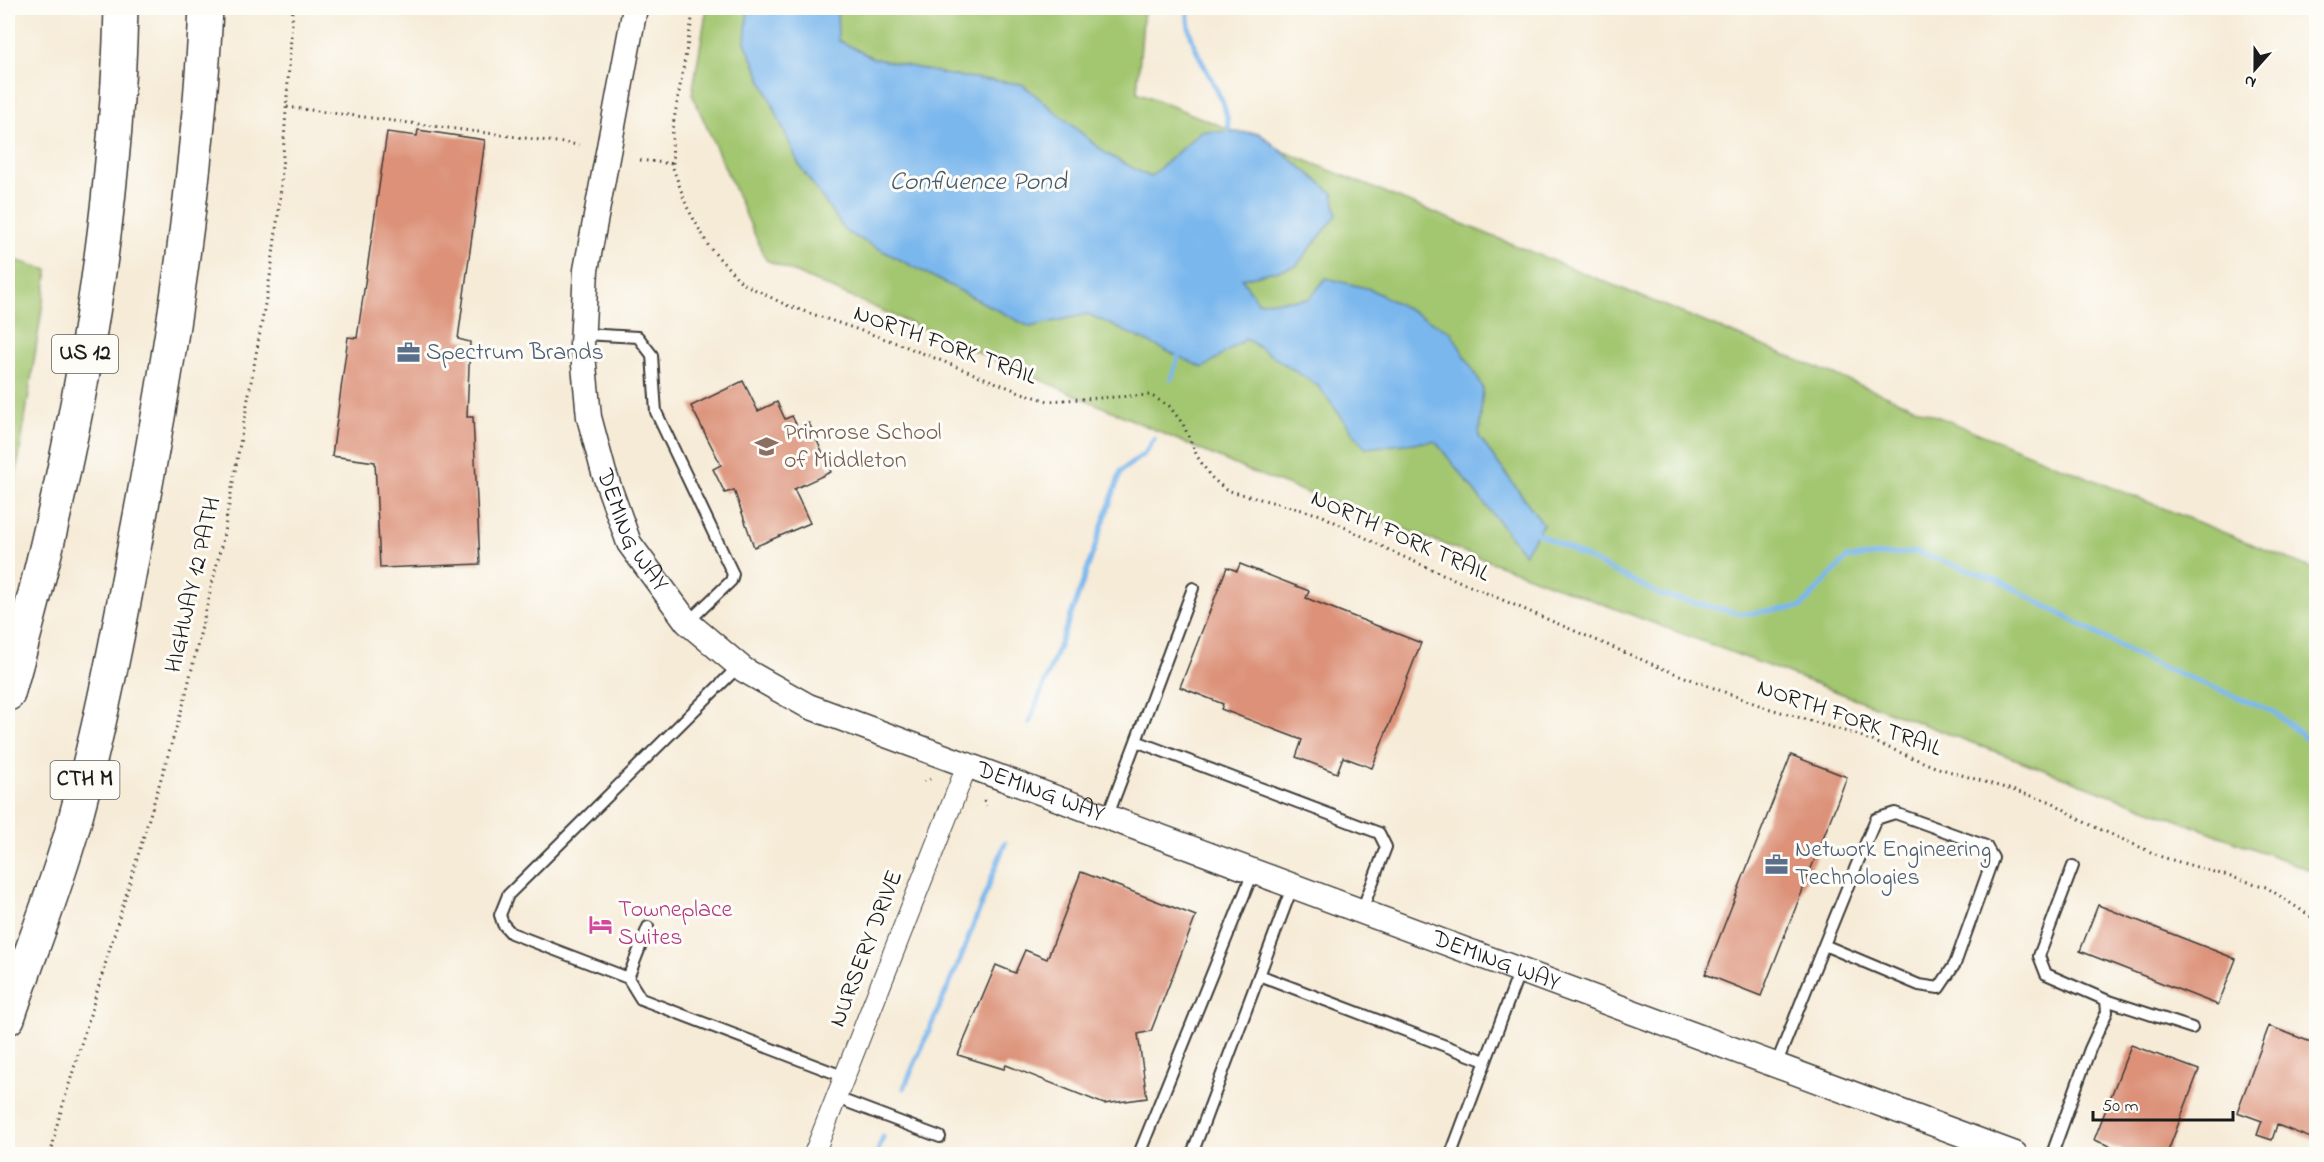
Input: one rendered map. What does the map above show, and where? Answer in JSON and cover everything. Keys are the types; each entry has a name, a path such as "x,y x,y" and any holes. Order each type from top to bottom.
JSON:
{"highway":[{"name":"US 12","path":"8,694 35,594 61,482 86,348 103,243 114,143 122,8"},
{"path":"8,952 61,797 137,534 161,409 187,227 203,67 206,8"},
{"name":"CTH M","path":"8,1018 72,830 122,621 137,534"}],"street":[{"name":"DEMING WAY","path":"635,8 586,270 583,334 589,417 604,473 628,543 687,622 739,666 808,706 1108,815 2015,1155"},
{"name":"NURSERY DRIVE","path":"814,1155 968,763"}],"lane":[{"path":"583,334 638,337 645,343 652,355 656,412 733,574 731,581 687,622"},
{"path":"1108,815 1193,588"},
{"path":"739,666 508,895 502,905 500,915 503,924 511,933 628,978 641,999 845,1077"},
{"path":"1136,741 1379,833 1386,847 1362,910"},
{"path":"1776,1066 1824,945 1876,819 1895,813 1986,846 1993,858 1955,964 1939,988 1919,985 1824,945"},
{"path":"2073,866 2039,956 2046,974 2106,1000 2192,1028"},
{"path":"1139,1155 1254,870"},
{"path":"1192,1155 1293,884"},
{"path":"628,978 648,927"},
{"path":"1450,1155 1520,970"},
{"path":"1259,975 1485,1061"},
{"path":"2052,1155 2090,1049 2107,1012 2106,1000"},
{"path":"837,1098 940,1137"}],"path":[{"name":"HIGHWAY 12 PATH","path":"51,1155 56,1128 184,702 206,618 240,451 269,281 280,199 293,8"},
{"name":"NORTH FORK TRAIL","path":"694,8 672,131 673,164 687,207 709,247 742,284 786,305 897,343 1022,393 1048,401 1150,395 1169,406 1183,424 1197,456 1210,476 1226,490 1321,515 1396,554 1661,668 1754,703 1858,735 1935,767 2052,802 2086,823 2162,857 2266,887 2316,920"},
{"path":"287,107 579,145"},
{"path":"640,160 673,164"},
{"path":"924,782 930,779"},
{"path":"984,800 986,806"}],"green space":[{"path":"707,8 1144,8 1137,92 2316,570 2316,872 1249,471 766,260 692,94"},
{"path":"8,258 48,270 18,464 8,511"}],"water":[{"name":"Confluence Pond","path":"748,8 837,8 838,40 873,58 949,75 1022,84 1107,154 1150,177 1201,131 1259,133 1333,193 1337,215 1296,266 1242,279 1258,302 1309,299 1326,278 1370,289 1451,332 1483,388 1479,437 1543,524 1524,554 1435,441 1365,448 1318,386 1246,339 1203,368 1088,314 1030,327 846,232 799,165 745,42"}],"building":[{"name":"Spectrum Brands","path":"418,130 485,140 458,339 470,342 467,417 473,417 480,564 380,568 375,462 332,456 348,337 357,338 387,132 417,136"},
{"name":"Primrose School of Middleton","path":"743,381 758,411 777,402 785,419 792,416 798,428 809,423 831,472 794,489 810,523 754,547 734,490 725,493 713,469 721,465 691,406"},
{"path":"1240,564 1309,591 1306,598 1421,643 1372,768 1343,757 1337,773 1296,757 1302,740 1221,709 1223,704 1180,687 1227,567 1237,571"},
{"path":"1791,755 1847,777 1761,996 1705,974"},
{"path":"1081,872 1196,916 1151,1031 1138,1034 1147,1098 1104,1104 1006,1065 1004,1069 958,1055 996,965 1015,973 1025,950 1047,959"},
{"path":"2098,905 2236,959 2218,1005 2080,951"},
{"path":"2269,1026 2316,1044 2316,1140 2277,1125 2272,1140 2257,1135 2262,1121 2237,1112"},
{"path":"2131,1045 2199,1070 2167,1154 2132,1154 2094,1140"}],"waterway":[{"path":"1188,8 1193,42 1223,104 1228,120 1229,138"},
{"path":"1171,379 1180,352"},
{"path":"1029,723 1076,602 1121,471 1145,453 1154,439"},
{"path":"1533,531 1661,595 1742,614 1801,607 1847,558 1917,552 2000,581 2143,659 2274,712 2316,747"},
{"path":"904,1088 961,957 1005,843"},
{"path":"877,1154 883,1137"}],"place":[{"name":"Spectrum Brands","path":"408,353"},
{"name":"Primrose School of Middleton","path":"766,447"},
{"name":"Network Engineering Technologies","path":"1777,864"},
{"name":"Towneplace Suites","path":"600,924"}]}
